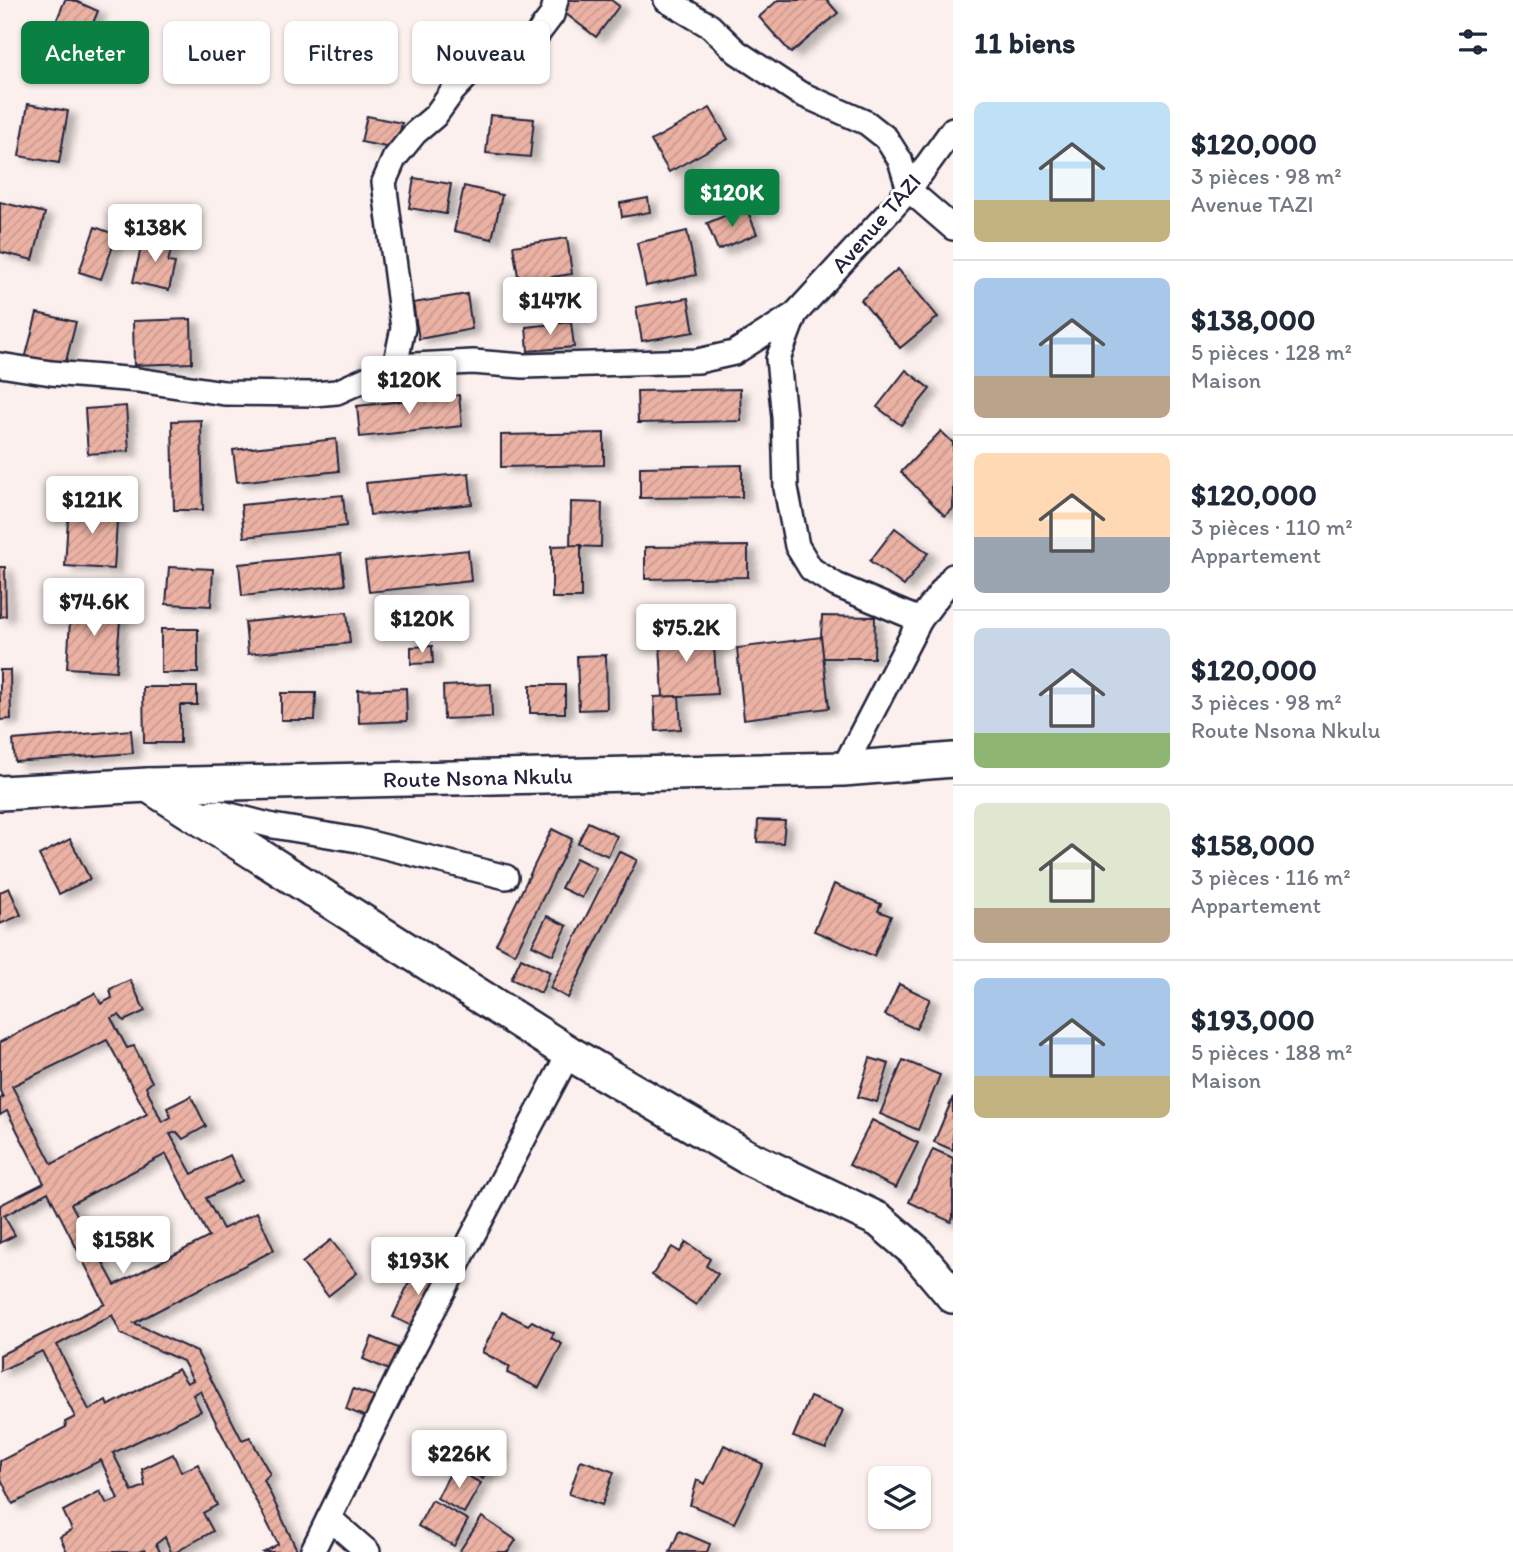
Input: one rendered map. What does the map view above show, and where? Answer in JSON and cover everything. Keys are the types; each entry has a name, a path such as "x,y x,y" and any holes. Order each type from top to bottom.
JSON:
{"street":[{"path":"395,366 403,328 384,182 394,159 474,69 495,60 512,57 530,44 552,15 556,0"},
{"path":"666,0 710,26 737,52 799,93 867,122 886,138 901,160 909,190 953,228"},
{"name":"Avenue TAZI","path":"795,314 909,190 953,129"},
{"path":"0,365 51,373 138,380 224,393 314,394 337,392 395,366 473,362 523,366 698,361 734,353 795,314"},
{"path":"795,314 778,359 784,417 786,488 797,545 811,569 836,585 920,620"},
{"path":"734,353 778,359"},
{"path":"843,769 920,620 953,576"},
{"name":"Route Nsona Nkulu","path":"0,793 148,785 843,769 953,760"},
{"path":"148,785 569,1053 747,1157 879,1220 915,1251 953,1296"},
{"path":"194,815 218,812 273,826 358,840 506,877"},
{"path":"312,1552 407,1360 569,1053"},
{"path":"329,1518 368,1552"}],"building":[{"path":"65,0 73,0 98,11 94,21 56,21"},
{"path":"569,0 611,0 619,6 596,37 561,10"},
{"path":"778,0 827,0 838,13 791,53 759,17"},
{"path":"28,104 68,111 59,163 19,156"},
{"path":"710,108 728,139 669,172 651,141"},
{"path":"490,115 534,119 530,157 486,153"},
{"path":"367,116 402,123 396,149 361,142"},
{"path":"414,178 451,184 446,214 409,208"},
{"path":"464,186 502,195 492,239 454,231"},
{"path":"648,198 650,212 622,217 620,203"},
{"path":"0,202 45,213 33,260 0,252"},
{"path":"746,207 757,234 718,250 707,223"},
{"path":"95,227 117,235 101,279 79,272"},
{"path":"687,231 696,275 646,286 637,243"},
{"path":"144,235 173,242 168,262 175,263 169,290 133,282"},
{"path":"567,238 572,274 519,282 513,246"},
{"path":"898,269 938,317 900,348 861,300"},
{"path":"467,294 472,329 419,339 413,303"},
{"path":"688,298 694,332 642,341 636,307"},
{"path":"37,313 76,322 64,369 25,359"},
{"path":"191,319 192,363 134,365 133,321"},
{"path":"571,322 574,347 528,351 526,327"},
{"path":"906,370 930,389 901,425 877,407"},
{"path":"740,389 741,421 638,423 637,391"},
{"path":"459,395 462,426 360,437 357,406"},
{"path":"126,406 129,451 88,454 85,409"},
{"path":"201,420 203,510 174,510 172,421"},
{"path":"941,431 953,443 953,509 945,516 901,472"},
{"path":"604,433 604,465 501,467 501,435"},
{"path":"336,439 339,471 237,482 233,450"},
{"path":"742,465 742,497 640,498 640,467"},
{"path":"469,473 472,504 370,515 366,483"},
{"path":"343,495 346,526 244,537 241,505"},
{"path":"571,502 602,503 601,547 570,546"},
{"path":"69,503 118,506 114,569 65,566"},
{"path":"895,528 928,553 904,586 870,561"},
{"path":"581,545 581,598 552,598 552,546"},
{"path":"748,546 748,577 645,579 645,547"},
{"path":"468,550 471,581 369,592 365,561"},
{"path":"341,554 345,585 242,596 239,564"},
{"path":"0,567 5,567 6,616 0,617"},
{"path":"169,567 213,569 211,606 166,604"},
{"path":"71,605 121,608 116,671 67,668"},
{"path":"347,612 350,643 248,654 245,622"},
{"path":"822,616 875,617 874,658 823,658"},
{"path":"695,626 696,646 714,645 717,694 663,697 659,628"},
{"path":"161,629 198,629 198,673 161,673"},
{"path":"821,637 829,708 744,719 737,648"},
{"path":"432,646 433,663 411,664 411,647"},
{"path":"606,655 607,709 579,710 577,656"},
{"path":"0,670 10,670 11,719 0,720"},
{"path":"491,684 492,717 444,719 443,686"},
{"path":"530,685 565,685 565,713 530,713"},
{"path":"143,687 197,687 197,705 180,705 180,743 144,743"},
{"path":"406,688 407,721 359,723 358,690"},
{"path":"281,693 316,693 315,720 281,720"},
{"path":"679,696 681,729 656,731 654,697"},
{"path":"131,730 133,753 15,762 13,740"},
{"path":"758,820 785,821 783,843 757,842"},
{"path":"588,822 617,836 608,856 578,843"},
{"path":"552,829 572,839 515,954 496,944"},
{"path":"70,839 90,879 59,894 39,855"},
{"path":"619,851 637,860 568,998 550,988"},
{"path":"576,858 596,868 582,898 561,888"},
{"path":"834,884 881,904 878,911 891,916 874,956 814,931"},
{"path":"9,888 21,915 0,924 0,892"},
{"path":"547,916 567,926 553,955 532,945"},
{"path":"521,958 550,972 541,993 511,979"},
{"path":"130,980 145,1011 124,1021 119,1015 111,1018 127,1048 134,1046 152,1082 146,1087 162,1122 171,1117 167,1108 191,1096 206,1126 183,1139 177,1132 170,1134 192,1174 230,1155 242,1181 206,1198 223,1229 257,1212 274,1250 134,1323 197,1352 242,1440 250,1437 270,1474 264,1480 297,1550 292,1552 264,1552 278,1544 200,1391 193,1395 201,1411 113,1453 132,1491 145,1486 142,1469 173,1454 181,1472 198,1464 217,1505 203,1513 213,1531 176,1552 171,1552 165,1537 156,1544 160,1552 67,1552 60,1537 72,1530 63,1511 100,1491 107,1504 118,1499 101,1460 13,1504 0,1477 0,1461 66,1427 65,1422 75,1417 42,1351 0,1371 0,1355 105,1304 48,1192 4,1216 15,1235 0,1243 0,1205 44,1183 7,1111 0,1115 0,1099 3,1097 0,1091 0,1042 95,993 101,1004 112,998 110,989","holes":["107,1040 147,1114 52,1164 12,1086","166,1154 209,1237 115,1285 71,1204","112,1315 121,1334 183,1361 193,1380 187,1383 178,1369 108,1406 106,1401 89,1410 57,1345"]},
{"path":"899,984 930,999 916,1029 885,1015"},
{"path":"870,1058 889,1064 877,1102 858,1097"},
{"path":"903,1060 940,1075 918,1130 880,1114"},
{"path":"953,1097 953,1150 934,1142"},
{"path":"872,1120 918,1143 896,1188 849,1165"},
{"path":"933,1149 953,1158 951,1222 909,1202"},
{"path":"331,1240 357,1273 328,1296 302,1263"},
{"path":"686,1242 710,1259 706,1266 718,1274 696,1305 652,1275 672,1247 680,1252"},
{"path":"417,1265 442,1276 418,1329 393,1317"},
{"path":"502,1312 528,1325 532,1321 554,1333 551,1338 562,1344 539,1388 507,1373 510,1367 482,1352"},
{"path":"372,1337 398,1348 389,1370 363,1359"},
{"path":"353,1389 374,1396 366,1417 346,1409"},
{"path":"810,1397 843,1410 826,1449 793,1437"},
{"path":"472,1434 500,1450 483,1479 455,1464"},
{"path":"724,1445 763,1464 734,1523 690,1505 697,1480 705,1484"},
{"path":"581,1460 614,1472 602,1505 569,1494"},
{"path":"453,1468 481,1483 464,1513 437,1498"},
{"path":"432,1500 468,1520 454,1546 418,1526"},
{"path":"482,1517 516,1540 508,1552 459,1552"},
{"path":"679,1531 710,1544 707,1552 670,1552"}]}
